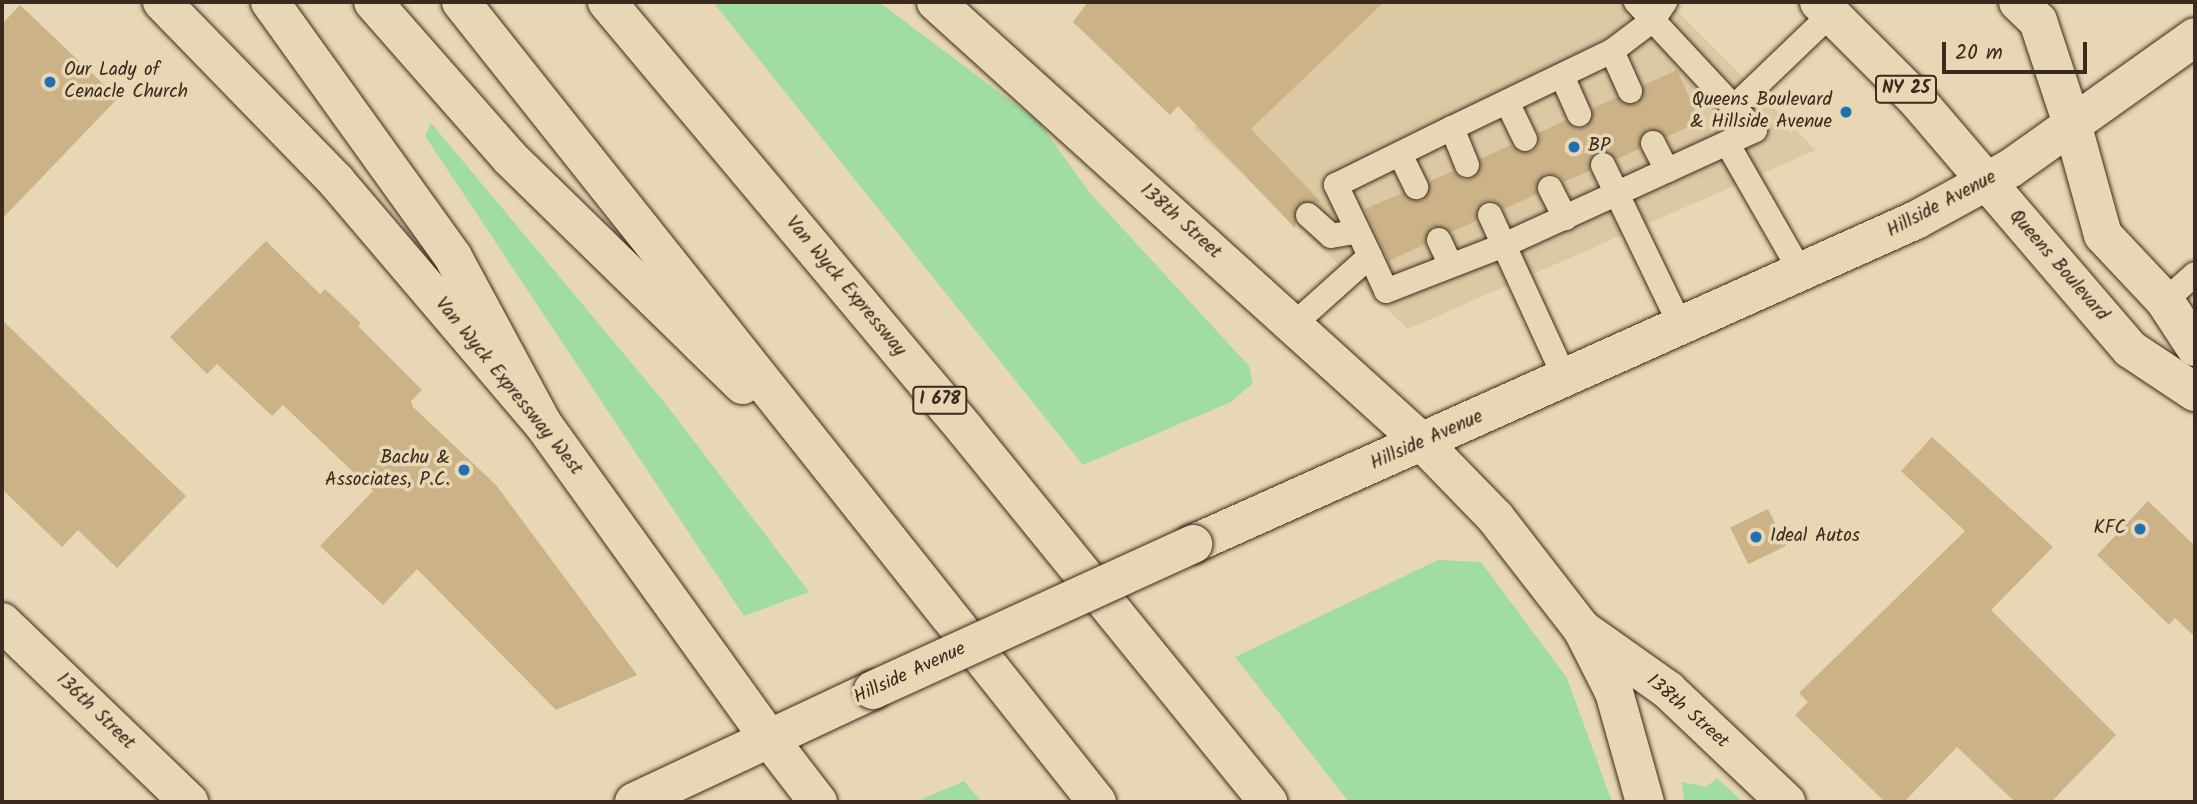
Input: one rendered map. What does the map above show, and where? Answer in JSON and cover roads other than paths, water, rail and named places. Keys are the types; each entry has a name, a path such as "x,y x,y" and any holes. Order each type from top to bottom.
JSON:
{"main road":[{"name":"Van Wyck Expressway West","path":"162,2 336,181 543,424 771,741 818,802"},
{"path":"270,2 453,257 543,424"},
{"path":"373,2 510,158 850,489"},
{"path":"461,2 1097,802"},
{"name":"Van Wyck Expressway","path":"607,2 965,429 1268,802"},
{"name":"138th Street","path":"936,2 1423,443"},
{"path":"2018,2 2038,21 2073,127 2103,234 2165,301 2195,347"},
{"name":"Queens Boulevard","path":"1825,8 1917,100 2130,349 2195,392"},
{"name":"Hillside Avenue","path":"634,802 1193,544 1801,272 1987,182 2073,127 2195,37"},
{"path":"1423,443 1495,517 1582,629 1619,704 1645,802"},
{"name":"136th Street","path":"2,622 189,802"},
{"name":"138th Street","path":"1582,629 1668,690 1786,802"}],"lane":[{"path":"1636,2 1659,11 1755,130 1502,246 1386,291 1336,185 1612,51 1659,11"},
{"path":"1734,107 1825,8"},
{"path":"1612,51 1630,92"},
{"path":"1562,76 1579,114"},
{"path":"1507,102 1525,139"},
{"path":"1452,128 1467,165"},
{"path":"1653,143 1667,171"},
{"path":"1727,143 1801,272"},
{"path":"1401,154 1416,187"},
{"path":"1603,165 1681,326"},
{"path":"1549,188 1565,218"},
{"path":"1308,215 1331,236 1358,230"},
{"path":"1490,215 1565,378"},
{"path":"1439,240 1450,264"},
{"path":"1293,325 1370,256"},
{"path":"2165,301 2195,274"}],"place":[{"name":"Our Lady of Cenacle Church","path":"50,82"},
{"name":"Queens Boulevard & Hillside Avenue","path":"1846,112"},
{"name":"BP","path":"1574,147"},
{"name":"Bachu & Associates, P.C.","path":"464,470"},
{"name":"KFC","path":"2140,529"},
{"name":"Ideal Autos","path":"1756,537"}]}
